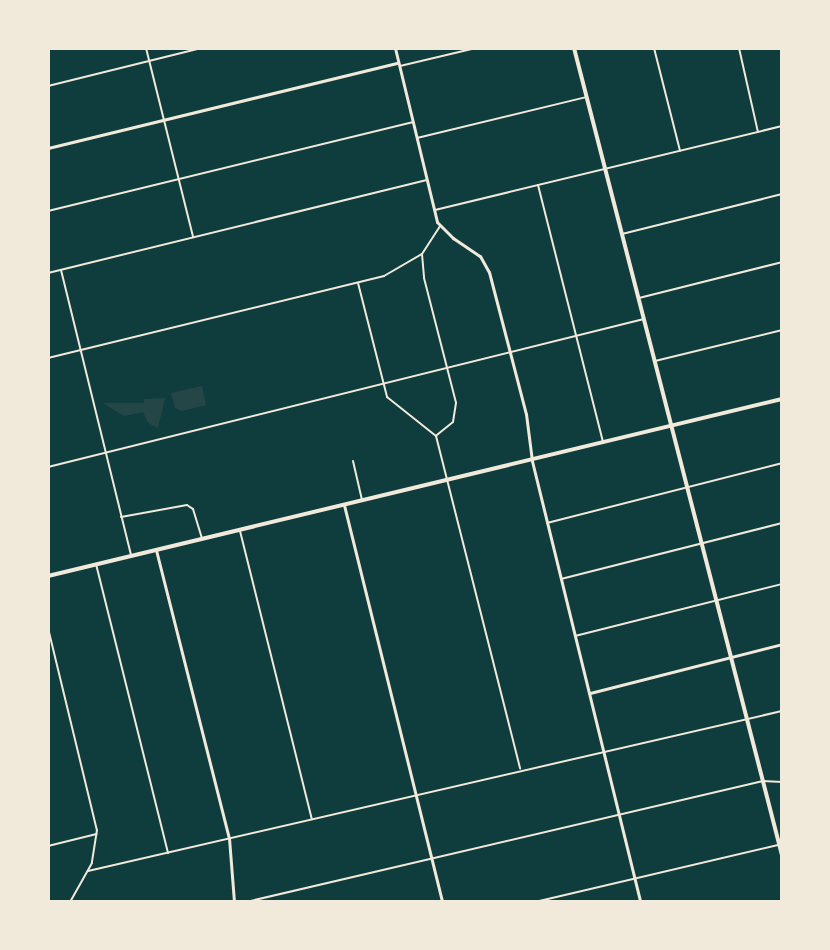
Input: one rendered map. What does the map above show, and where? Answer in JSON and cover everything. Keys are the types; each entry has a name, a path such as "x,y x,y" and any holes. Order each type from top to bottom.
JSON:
{"main road":[{"path":"574,48 782,855"},
{"path":"48,576 782,399"}],"street":[{"path":"146,48 193,237"},
{"path":"48,86 201,48"},
{"path":"394,48 433,210 440,226 475,252 487,267 526,414 532,461 640,902"},
{"path":"48,148 476,48"},
{"path":"654,48 680,151"},
{"path":"739,48 758,132"},
{"path":"416,138 587,97"},
{"path":"48,211 412,122"},
{"path":"433,210 782,126"},
{"path":"48,273 426,180"},
{"path":"538,185 604,443"},
{"path":"622,234 782,194"},
{"path":"48,358 392,273 422,254 440,226"},
{"path":"422,254 424,278 448,370 455,416 436,436"},
{"path":"639,298 782,262"},
{"path":"61,270 131,555"},
{"path":"358,283 384,386 392,405 423,422 436,436 520,770"},
{"path":"48,467 384,386 644,319"},
{"path":"655,361 782,330"},
{"path":"353,461 362,500"},
{"path":"547,523 782,463"},
{"path":"344,504 442,902"},
{"path":"121,517 187,505 193,509 202,538"},
{"path":"561,579 782,523"},
{"path":"239,529 312,819"},
{"path":"156,549 229,838 234,902"},
{"path":"96,564 168,853"},
{"path":"575,636 782,584"},
{"path":"48,628 97,834 88,871 70,902"},
{"path":"590,693 782,644"},
{"path":"88,871 604,750 782,711"},
{"path":"246,902 763,781"},
{"path":"48,846 97,834"},
{"path":"535,902 781,844"}],"lane":[{"path":"763,781 782,782"}],"shaded area":[{"path":"202,386 206,405 182,411 175,408 171,393"},
{"path":"165,398 158,428 148,423 143,412 124,416 103,403 144,403 144,399"}]}
